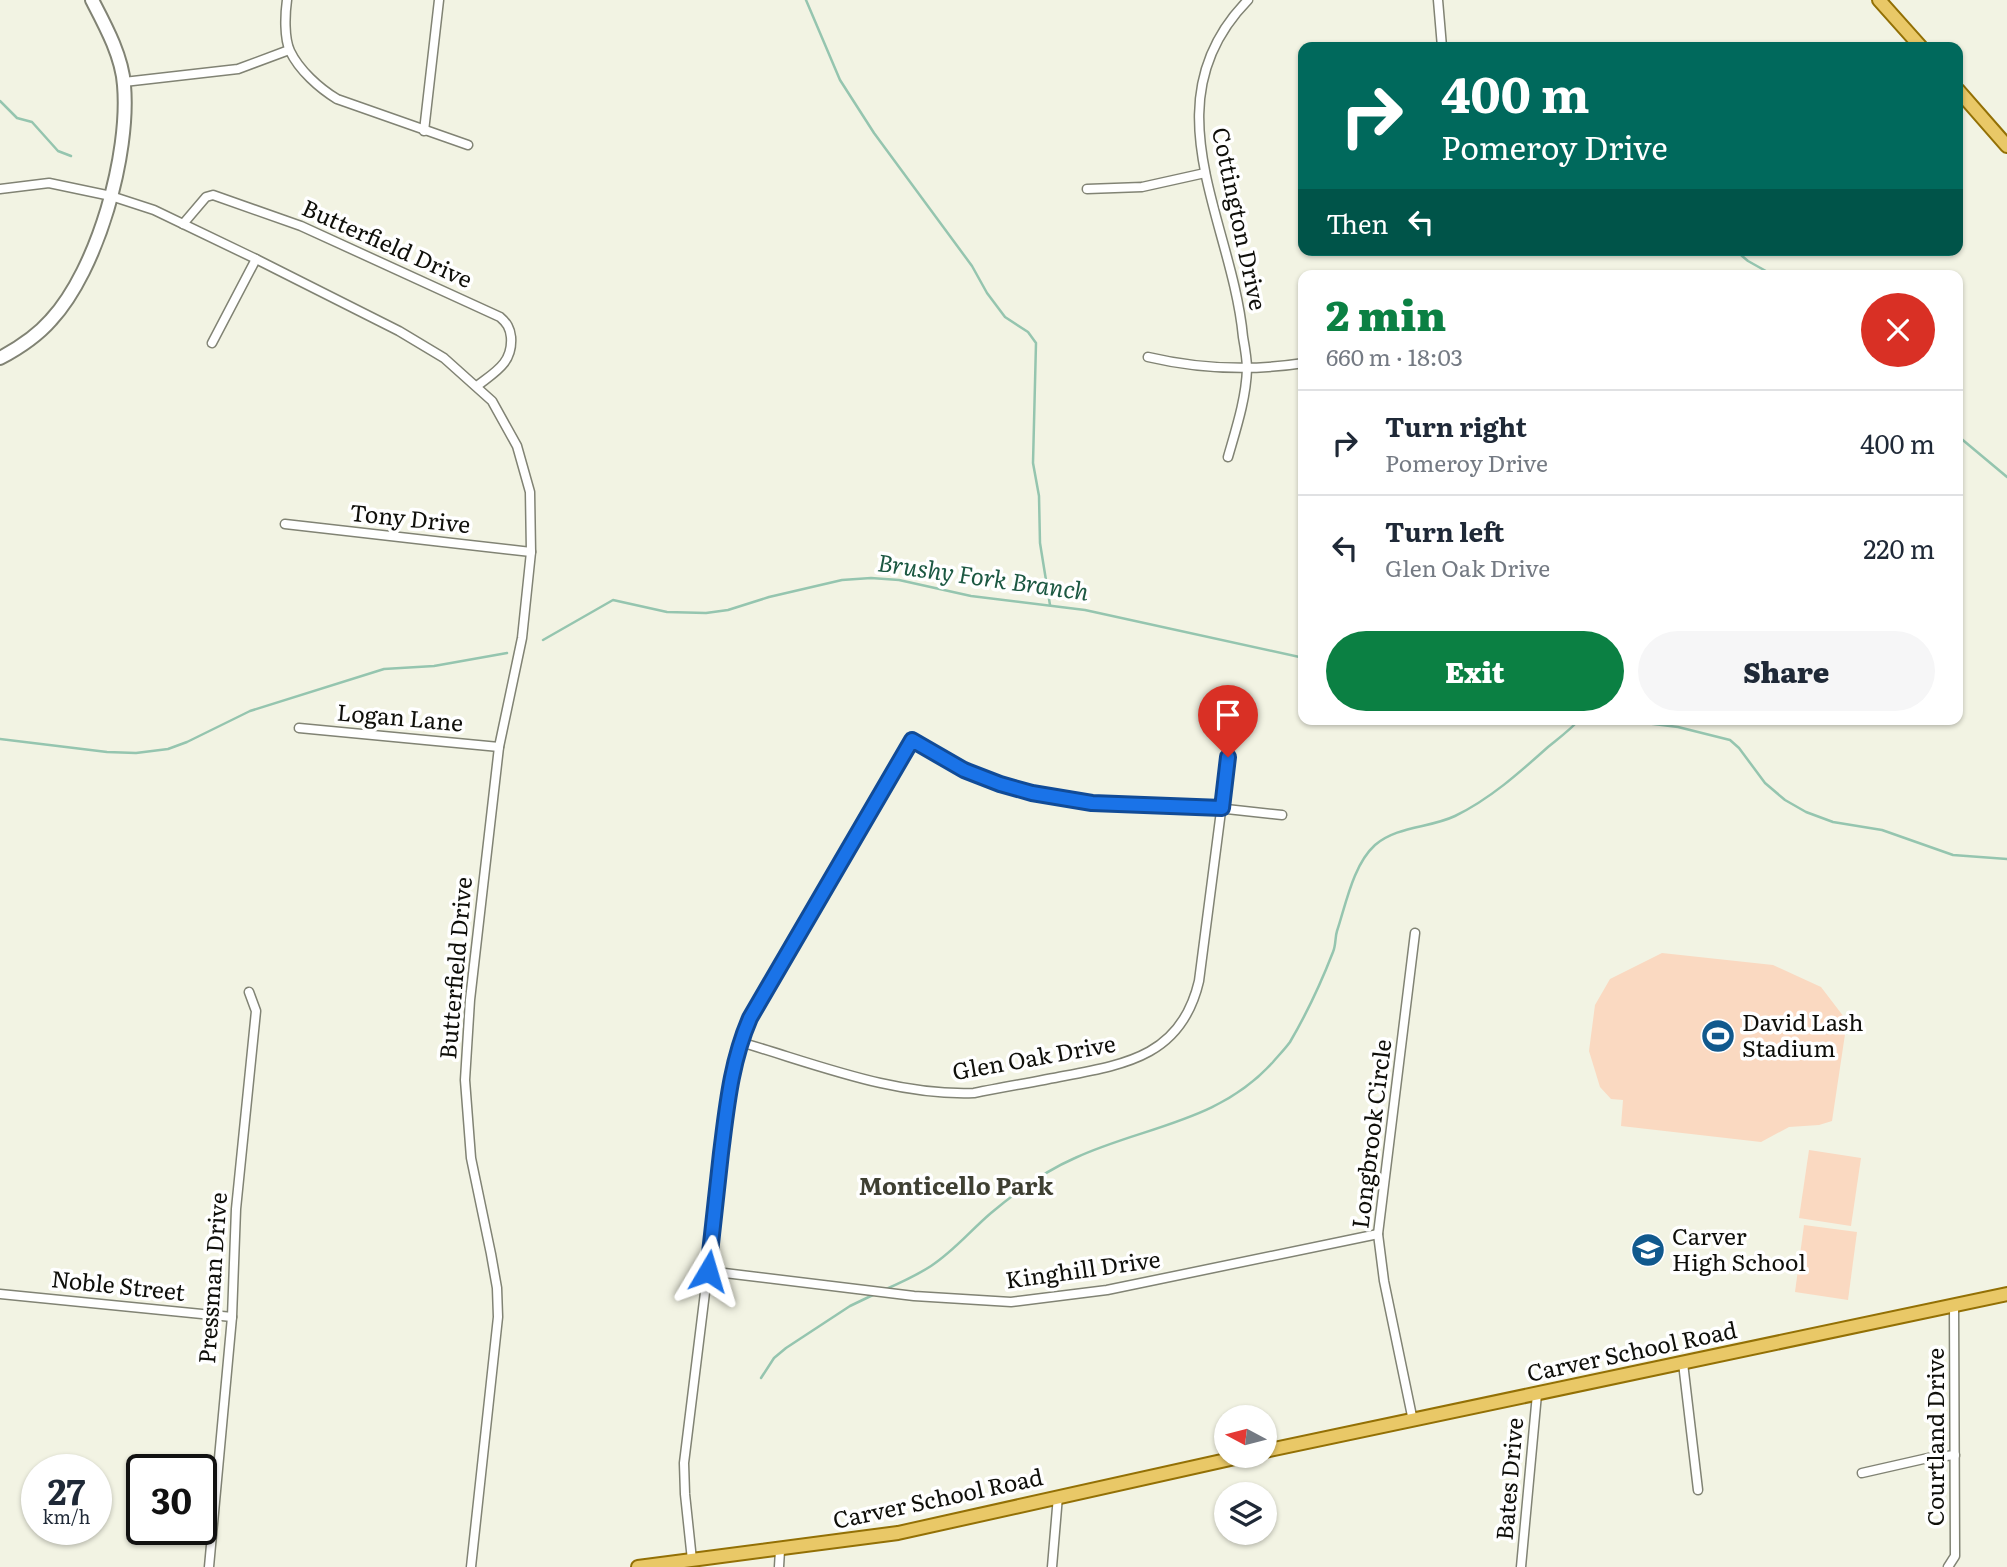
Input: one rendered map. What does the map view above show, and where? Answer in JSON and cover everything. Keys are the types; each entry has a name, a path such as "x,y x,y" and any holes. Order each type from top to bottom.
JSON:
{"main road":[{"path":"1879,0 1917,42"},
{"path":"1963,96 2007,146"},
{"name":"Carver School Road","path":"1278,1448 2007,1294"},
{"name":"Carver School Road","path":"638,1567 898,1533 1214,1462"}],"street":[{"path":"0,358 39,332 66,302 89,260 111,196 122,146 124,82 105,25 92,0"},
{"path":"287,0 289,50 326,93 468,145"},
{"path":"424,131 439,0"},
{"name":"Cottington Drive","path":"1228,457 1240,416 1247,369 1242,318 1205,173 1198,121 1203,77 1217,40 1229,21 1248,0"},
{"path":"1438,0 1442,42"},
{"path":"124,82 238,69 289,50"},
{"path":"1087,189 1142,187 1205,173"},
{"name":"Butterfield Drive","path":"0,189 49,183 111,196 154,211 399,331 443,358 492,401 505,421 526,468 530,492 531,552 522,638 499,747 470,1000 465,1080 471,1158 495,1276 498,1317 471,1567"},
{"name":"Butterfield Drive","path":"183,223 206,197 213,195 301,226 500,317 510,332 509,359 477,386"},
{"path":"212,343 256,259"},
{"path":"1148,357 1203,366 1247,369 1298,364"},
{"name":"Tony Drive","path":"285,524 531,552"},
{"name":"Logan Lane","path":"299,728 499,747"},
{"path":"692,1560 684,1463 733,1065 750,1018 912,740 964,770 1032,793 1092,803 1222,808 1282,814"},
{"name":"Glen Oak Drive","path":"740,1042 890,1085 951,1094 1120,1065 1151,1051 1169,1037 1186,1018 1195,999 1228,757"},
{"name":"Longbrook Circle","path":"1413,1420 1384,1281 1378,1234 1415,933"},
{"name":"Pressman Drive","path":"209,1567 232,1317 236,1209 256,1011 249,992"},
{"name":"Kinghill Drive","path":"708,1271 914,1296 1011,1302 1107,1290 1378,1234"},
{"name":"Noble Street","path":"0,1294 232,1317"},
{"name":"Courtland Drive","path":"1948,1567 1955,1556 1954,1306"},
{"path":"1683,1363 1698,1490"},
{"name":"Bates Drive","path":"1521,1567 1537,1394"},
{"path":"1862,1473 1928,1458 1955,1455"},
{"path":"1052,1567 1058,1496"},
{"path":"779,1567 780,1550"}],"shaded area":[{"name":"David Lash Stadium","path":"1662,953 1773,965 1821,987 1847,1021 1832,1121 1819,1125 1789,1127 1761,1142 1621,1126 1623,1100 1611,1099 1600,1087 1589,1051 1595,1005 1610,979"},
{"path":"1809,1150 1861,1158 1851,1226 1799,1218"},
{"path":"1804,1225 1857,1232 1848,1300 1795,1292"}],"waterway":[{"path":"806,0 840,80 874,133 972,266 1005,317 1028,332 1036,343 1033,463 1039,496 1040,543 1050,605"},
{"path":"0,101 17,118 32,122 58,151 71,156"},
{"path":"1742,256 1764,270"},
{"path":"1963,440 2007,477"},
{"name":"Brushy Fork Branch","path":"543,640 613,600 667,612 706,613 728,610 769,597 842,580 871,578 899,580 971,596 1085,610 1298,657"},
{"name":"Brushy Fork Branch","path":"0,739 107,752 136,753 168,749 250,711 384,669 434,666 507,653"},
{"path":"884,1290 931,1266 1001,1205 1053,1169 1101,1147 1204,1111 1252,1082 1288,1045 1308,1009 1334,949 1351,885 1367,853 1393,834 1445,820 1480,802 1515,776 1573,725"},
{"name":"Brushy Fork Branch","path":"1662,725 1730,740 1765,783 1785,800 1806,812 1833,822 1882,830 1953,855 2007,859"},
{"path":"761,1378 774,1358 786,1348 850,1306 875,1294"}],"place":[{"name":"David Lash Stadium","path":"1718,1036"},
{"name":"Carver High School","path":"1648,1250"}],"district":[{"name":"Monticello Park","path":"956,1187"}],"route":[{"path":"708,1271 726,1108 740,1042 750,1018 912,740 964,770 1000,784 1032,793 1092,803 1222,808 1228,757"}]}
